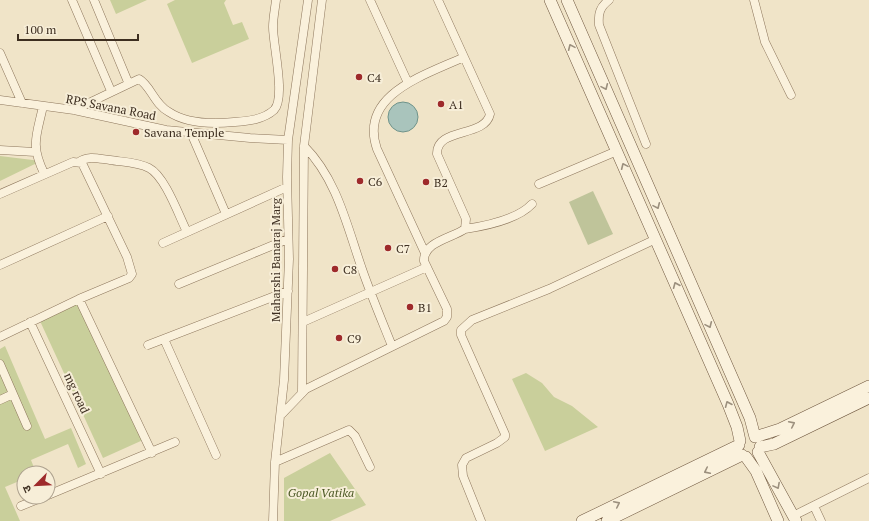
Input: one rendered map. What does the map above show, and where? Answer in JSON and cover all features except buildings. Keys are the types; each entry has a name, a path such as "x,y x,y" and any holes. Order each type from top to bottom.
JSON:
{"street":[{"path":"72,0 111,91"},
{"path":"94,0 128,82"},
{"path":"74,110 128,82 139,79 142,80 159,105 180,118 211,123 229,123 256,120 267,116 275,110 280,98 273,26 276,0"},
{"name":"Maharshi Banaraj Marg","path":"273,521 275,462 282,414 288,290 288,140 308,0"},
{"path":"302,392 304,146 322,0"},
{"path":"370,0 408,83"},
{"path":"438,0 488,109 489,120 483,124 443,140 437,148 437,154 465,214 467,225 465,229"},
{"path":"550,0 735,422 742,449 756,471 778,521"},
{"path":"567,0 750,418 758,446 794,518 869,478"},
{"path":"609,0 601,8 598,14 599,24 646,144"},
{"path":"757,1 765,42 791,95"},
{"path":"0,53 22,103"},
{"path":"282,414 302,392 444,321 447,318 447,309 424,261 425,253 377,149 374,134 374,122 379,109 399,88 464,57"},
{"name":"RPS Savana Road","path":"0,100 74,110 166,130 288,140"},
{"path":"43,106 35,144 35,152 44,173"},
{"path":"191,133 226,214"},
{"path":"304,146 316,157 332,185 370,293 392,346"},
{"path":"0,150 35,152"},
{"path":"539,184 617,151"},
{"path":"0,194 44,173 85,159 98,159 139,165 153,170 163,183 186,232"},
{"path":"0,337 80,299 129,278 132,274 131,267 108,216 83,164 79,162"},
{"path":"163,242 287,187"},
{"path":"425,253 430,247 465,229 491,224 522,211 532,204"},
{"path":"0,266 108,216"},
{"path":"180,284 288,239"},
{"path":"481,521 463,476 462,465 466,458 497,443 505,437 505,434 461,335 461,330 472,320 549,289 656,239"},
{"path":"302,322 370,293 427,266"},
{"path":"148,345 288,290"},
{"path":"80,299 152,454"},
{"name":"mg road","path":"30,322 101,474"},
{"path":"164,339 216,455"},
{"path":"0,364 27,426"},
{"path":"742,449 752,457 758,446 780,429 869,386"},
{"path":"0,400 13,394"},
{"path":"607,521 742,449 747,436 758,446 774,444 869,399"},
{"path":"275,462 349,430 355,436 370,467"},
{"path":"56,492 152,454 175,442"},
{"path":"582,521 742,449"},
{"path":"814,506 822,521"}],"green space":[{"path":"110,0 147,0 116,14"},
{"path":"175,0 226,0 224,3 233,25 242,22 249,39 192,63 167,4"},
{"path":"0,156 41,161 0,181"},
{"path":"593,191 613,234 588,245 569,202"},
{"path":"81,302 143,440 103,458 40,321"},
{"path":"5,346 45,439 71,428 86,464 78,468 68,444 31,460 33,465 16,465 16,482 5,487 20,521 0,521 0,349"},
{"path":"526,373 542,383 554,397 572,406 598,427 545,451 512,379"},
{"name":"Gopal Vatika","path":"330,453 366,505 330,521 284,521 284,478"}],"water":[{"path":"403,102 409,103 417,111 417,123 409,131 403,132 397,131 389,123 388,117 389,111 397,103"}],"place":[{"name":"C4","path":"359,77"},
{"name":"A1","path":"441,104"},
{"name":"Savana Temple","path":"136,132"},
{"name":"C6","path":"360,181"},
{"name":"B2","path":"426,182"},
{"name":"C7","path":"388,248"},
{"name":"C8","path":"335,269"},
{"name":"B1","path":"410,307"},
{"name":"C9","path":"339,338"}]}
